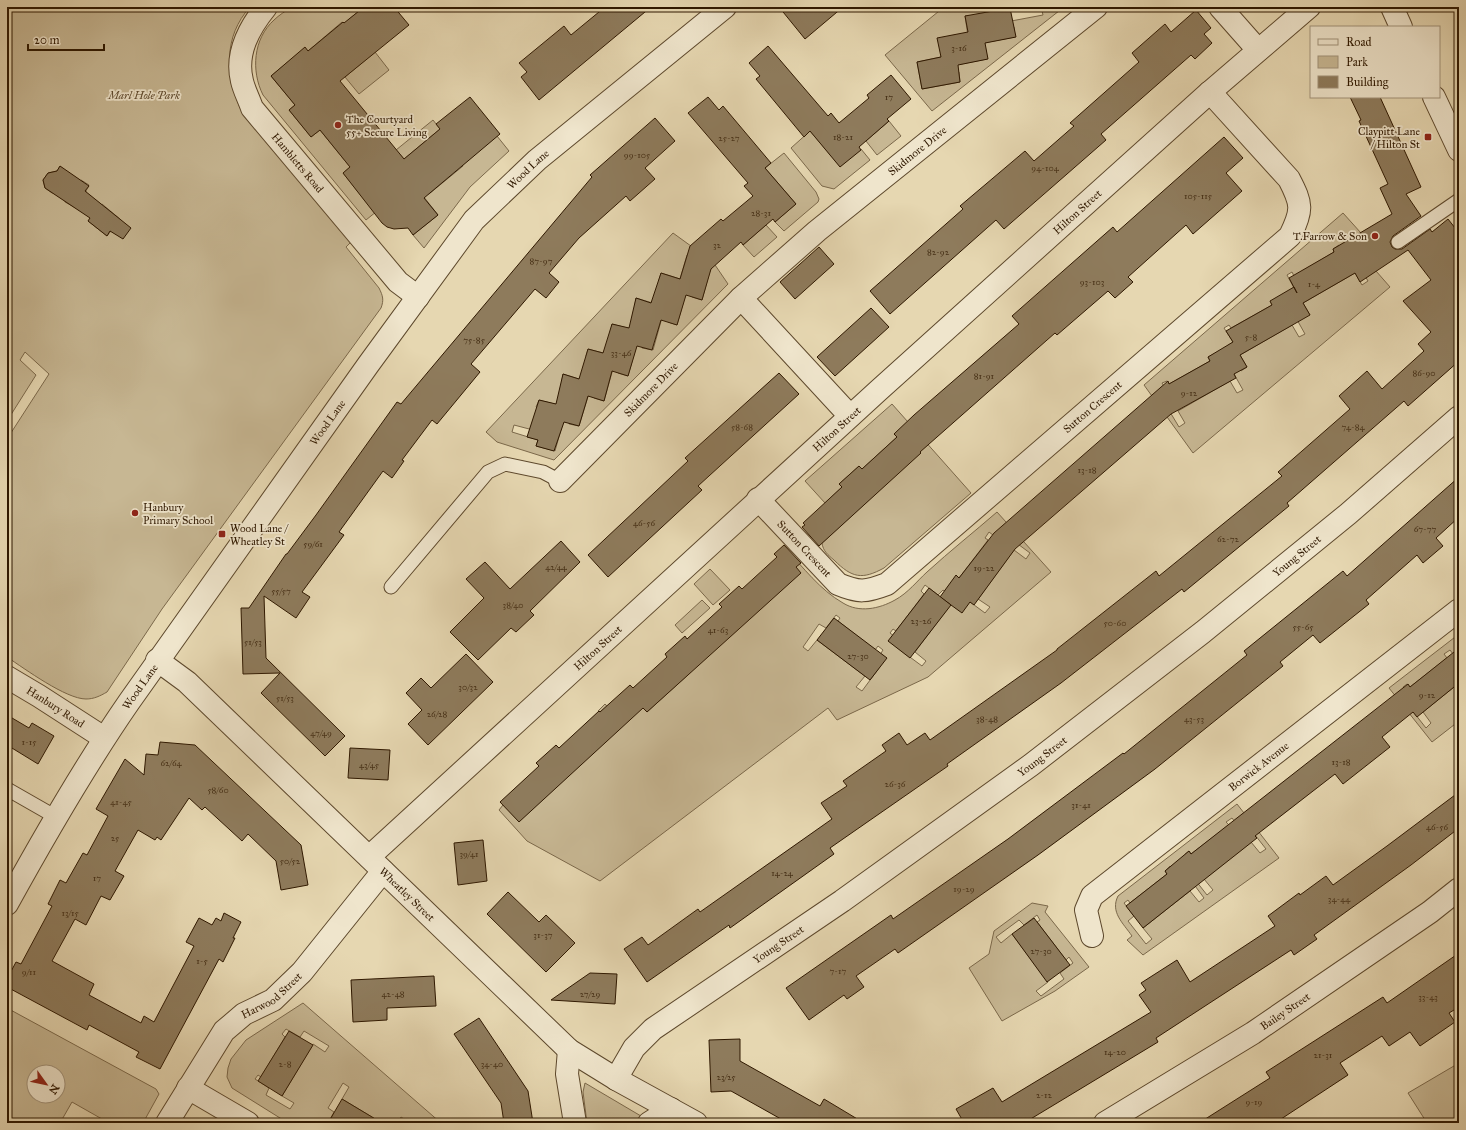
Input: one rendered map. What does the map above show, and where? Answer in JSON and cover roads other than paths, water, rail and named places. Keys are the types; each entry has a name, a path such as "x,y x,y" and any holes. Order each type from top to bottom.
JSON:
{"street":[{"name":"Hambletts Road","path":"266,7 256,19 246,37 240,60 242,81 252,108 398,282 418,297"},
{"name":"Wood Lane","path":"7,904 56,817 104,738 157,660 474,220 537,160 725,7"},
{"name":"Skidmore Drive","path":"560,481 741,298 817,231 1096,7"},
{"path":"1220,7 1258,50"},
{"name":"Hilton Street","path":"376,864 758,499 1210,92 1309,7"},
{"path":"1392,7 1401,26"},
{"name":"Sutton Crescent","path":"758,499 838,584 854,590 871,590 887,584 1290,236 1298,221 1300,208 1297,195 1289,179 1210,92"},
{"path":"1434,98 1457,143"},
{"path":"741,298 850,416"},
{"name":"Young Street","path":"616,1079 634,1048 653,1029 842,901 1031,765 1204,632 1457,422"},
{"name":"Borwick Avenue","path":"1092,936 1086,910 1092,896 1459,610"},
{"name":"Wheatley Street","path":"157,660 187,682 570,1050 616,1079 696,1123"},
{"name":"Hanbury Road","path":"7,677 104,738"},
{"name":"Harwood Street","path":"167,1123 224,1031 244,1014 273,1000 302,972 376,864"},
{"name":"Bailey Street","path":"1105,1123 1253,1033 1430,912 1459,890"},
{"path":"570,1050 567,1074 575,1123"},
{"path":"188,1088 248,1123"},
{"path":"649,1123 672,1109"}],"lane":[{"path":"1398,242 1459,200"},
{"path":"391,587 488,472 505,464 543,472 560,481"},
{"path":"7,789 56,817"}],"place":[{"name":"The Courtyard 55+ Secure Living","path":"338,125"},
{"name":"Claypitt Lane / Hilton St","path":"1428,137"},
{"name":"T.Farrow & Son","path":"1375,236"},
{"name":"Hanbury Primary School","path":"135,513"},
{"name":"Wood Lane / Wheatley St","path":"222,534"}],"park label":[{"name":"Marl Hole Park","path":"144,95"}]}
